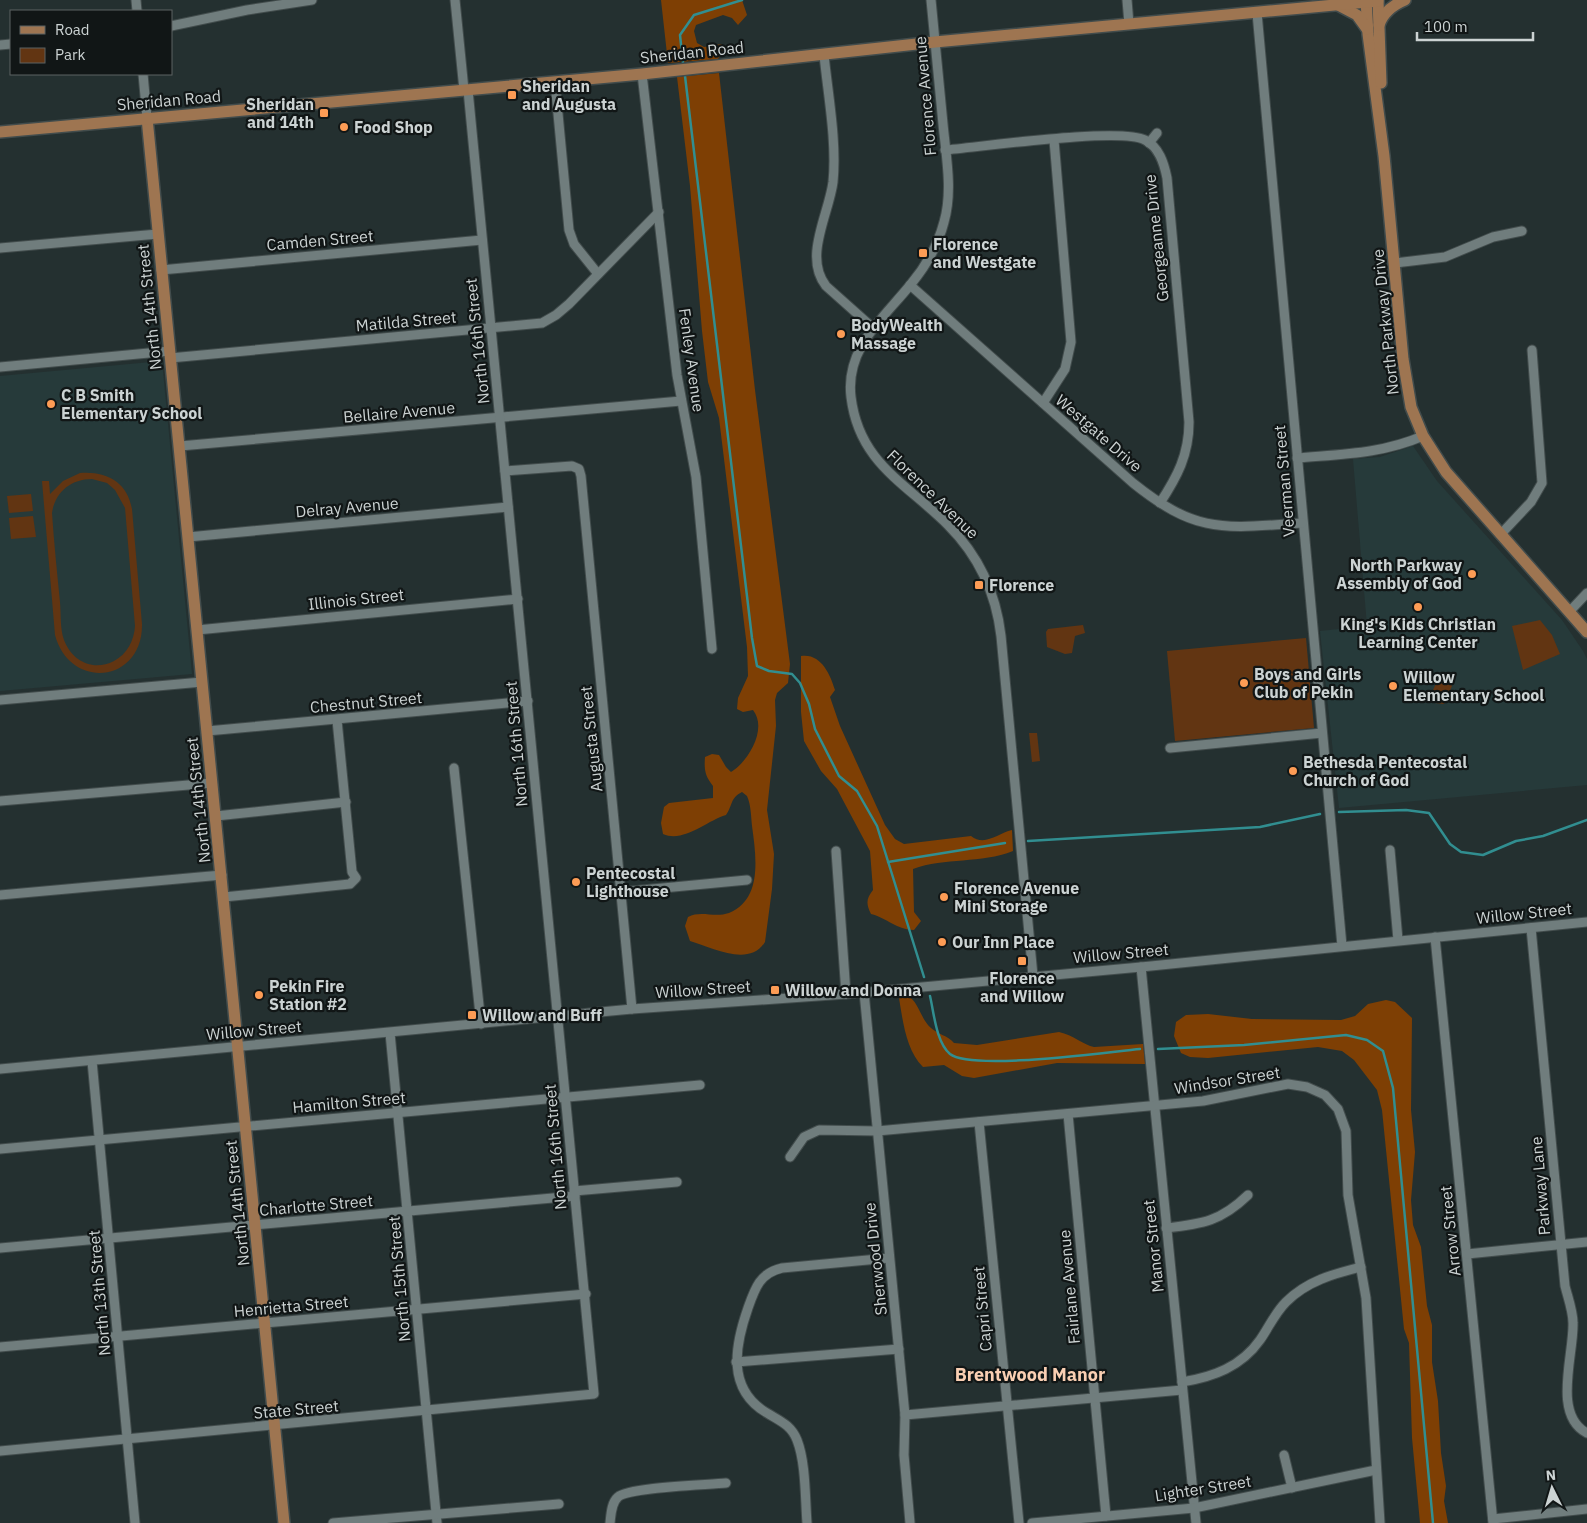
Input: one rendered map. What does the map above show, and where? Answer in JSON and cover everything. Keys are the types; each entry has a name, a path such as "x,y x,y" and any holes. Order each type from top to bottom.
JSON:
{"main road":[{"path":"1341,2 1373,28 1390,8 1405,0"},
{"name":"Sheridan Road","path":"0,132 642,74 935,42 1257,13 1341,2 1375,1"},
{"name":"North Parkway Drive","path":"1375,1 1373,28 1384,156 1405,376 1411,407 1423,436 1446,472 1587,632"},
{"name":"North 14th Street","path":"147,118 284,1523"}],"street":[{"path":"172,26 247,10 312,0"},
{"name":"North 16th Street","path":"455,0 492,329 586,1294 594,1394"},
{"name":"Florence Avenue","path":"931,0 946,150 948,194 944,222 931,255 910,285 872,327 859,349 851,379 854,414 860,435 882,466 948,525 965,544 981,568 994,601 1001,636 1033,976"},
{"path":"1127,0 1129,24"},
{"name":"Veerman Street","path":"1257,13 1342,946"},
{"path":"824,55 834,172 816,254 816,265 820,277 826,286 872,327"},
{"name":"Fenley Avenue","path":"642,74 681,401 696,478 712,649"},
{"name":"North 14th Street","path":"143,75 147,118"},
{"path":"556,82 570,235 580,254 598,274"},
{"path":"946,150 1117,135 1142,138 1149,143 1157,133"},
{"path":"1043,403 1062,375 1069,358 1071,342 1054,140"},
{"name":"Georgeanne Drive","path":"1149,143 1162,161 1166,178 1189,422 1185,458 1177,476 1160,503"},
{"name":"Matilda Street","path":"0,367 532,325 551,318 598,274 658,212"},
{"path":"1395,263 1445,257 1493,237 1522,231"},
{"path":"0,248 158,234"},
{"name":"Camden Street","path":"161,270 482,240"},
{"name":"Westgate Drive","path":"910,285 1134,483 1160,503 1188,518 1223,527 1302,523"},
{"path":"1501,534 1532,502 1542,483 1532,350"},
{"name":"Bellaire Avenue","path":"180,446 681,401"},
{"path":"1297,458 1376,452 1394,448 1423,436"},
{"name":"Augusta Street","path":"505,471 576,466 581,476 632,1009"},
{"name":"Delray Avenue","path":"188,537 508,508"},
{"path":"1570,611 1587,593"},
{"name":"Illinois Street","path":"197,630 518,599"},
{"path":"0,700 202,682"},
{"name":"Chestnut Street","path":"207,731 528,701"},
{"path":"224,896 350,884 356,878 352,872 337,720"},
{"path":"1170,748 1322,733"},
{"path":"454,768 481,1024"},
{"path":"0,801 212,783"},
{"path":"216,816 346,802"},
{"path":"1390,850 1398,940"},
{"path":"836,851 846,994"},
{"path":"0,895 222,875"},
{"path":"621,892 747,880"},
{"name":"Willow Street","path":"0,1069 632,1009 846,994 1587,922"},
{"name":"Parkway Lane","path":"1531,928 1565,1286 1573,1320 1568,1404 1574,1422 1587,1433"},
{"name":"Arrow Street","path":"1436,937 1493,1521"},
{"name":"Manor Street","path":"1141,966 1196,1523"},
{"name":"Sherwood Drive","path":"864,992 905,1415 904,1455 910,1523"},
{"name":"North 15th Street","path":"390,1033 437,1518"},
{"name":"North 13th Street","path":"92,1061 135,1523"},
{"name":"Windsor Street","path":"790,1157 804,1137 815,1131 878,1131 1154,1106 1221,1099 1288,1084 1307,1087 1325,1095 1338,1109 1346,1130 1348,1195 1366,1298 1380,1523"},
{"name":"Hamilton Street","path":"0,1149 700,1085"},
{"name":"Fairlane Avenue","path":"1068,1114 1106,1516"},
{"name":"Capri Street","path":"979,1122 1019,1523"},
{"name":"Charlotte Street","path":"0,1248 256,1226 677,1182"},
{"path":"1166,1228 1201,1223 1217,1218 1234,1208 1248,1195"},
{"path":"1467,1254 1587,1242"},
{"path":"807,1523 797,1440 785,1423 767,1414 752,1401 740,1384 736,1362 739,1337 756,1284 766,1274 782,1268 889,1258"},
{"path":"905,1415 1095,1398 1182,1386 1214,1375 1235,1365 1256,1345 1280,1308 1292,1297 1327,1276 1361,1267"},
{"name":"Henrietta Street","path":"0,1348 586,1294"},
{"path":"736,1362 898,1349"},
{"name":"State Street","path":"0,1451 594,1394"},
{"path":"1284,1455 1292,1488"},
{"name":"Lighter Street","path":"1032,1523 1194,1508 1376,1470"},
{"path":"610,1523 615,1500 622,1495 639,1490 726,1483"},
{"path":"333,1523 437,1518 559,1504"},
{"path":"1493,1521 1587,1509"}],"shaded area":[{"path":"661,0 742,0 747,15 738,25 732,18 723,15 696,25 694,31 697,43 704,47 722,44 723,51 718,59 668,63"},
{"path":"719,73 755,390 790,664 788,683 777,693 775,700 776,726 767,810 774,854 772,889 765,942 758,950 740,955 729,954 690,941 685,926 688,917 698,914 718,915 729,913 748,898 755,876 755,850 751,811 747,796 742,792 738,794 726,815 687,834 671,836 663,834 661,823 664,807 669,803 713,798 713,786 706,773 705,757 712,754 719,755 731,772 744,761 749,753 757,735 758,726 753,710 743,712 737,709 738,698 748,676 747,647 719,418 708,382 690,186 677,77"},
{"path":"162,361 192,674 0,691 0,376"},
{"path":"1413,446 1437,481 1562,620 1583,651 1587,659 1587,785 1339,808 1320,631 1367,626 1353,459 1380,457"},
{"path":"801,656 814,658 827,671 835,690 830,697 840,726 885,825 895,839 904,844 971,836 976,839 986,840 1012,830 1013,851 988,858 938,863 913,869 914,912 921,921 914,930 897,926 871,914 869,910 868,899 873,890 870,851 837,789 821,771 804,741 801,712"},
{"path":"908,996 915,1002 928,1025 954,1043 977,1045 1059,1032 1094,1047 1143,1044 1145,1064 1057,1063 974,1078 962,1076 944,1065 923,1067 909,1044 904,1026 899,998"},
{"path":"1386,1000 1395,1002 1412,1018 1411,1110 1415,1152 1411,1200 1413,1225 1421,1247 1427,1306 1432,1325 1432,1362 1438,1401 1441,1453 1446,1486 1444,1501 1448,1523 1420,1523 1412,1438 1409,1343 1404,1329 1382,1110 1377,1090 1354,1060 1342,1051 1318,1047 1208,1058 1190,1057 1181,1053 1174,1036 1176,1022 1186,1015 1208,1014 1252,1019 1341,1020 1355,1016 1368,1004"}],"green space":[{"path":"80,473 107,476 126,492 132,509 142,624 139,644 131,658 119,668 105,673 89,672 75,665 63,653 55,635 42,481 49,481 50,494 63,481","holes":["92,479 107,483 115,490 125,508 135,626 131,642 123,655 106,664 91,665 72,654 64,640 61,626 52,513 60,493 71,484 77,481"]},
{"path":"31,494 33,511 9,513 7,496"},
{"path":"33,516 36,537 11,539 9,518"},
{"path":"1540,620 1552,635 1560,654 1523,670 1512,626"},
{"path":"1083,625 1085,633 1075,636 1072,653 1065,654 1047,647 1046,632 1048,629"},
{"path":"1306,638 1314,728 1175,741 1167,651"},
{"path":"1440,675 1445,675 1452,686 1444,704 1435,703 1433,690"},
{"path":"1029,733 1037,733 1040,761 1032,762"}],"waterway":[{"path":"683,63 680,35 694,15 742,0"},
{"path":"685,76 752,638 757,666 769,671 792,674 800,683 809,704 815,729 839,776 857,791 877,826 924,977"},
{"path":"1339,812 1406,810 1429,813 1450,844 1461,852 1483,855 1516,841 1543,836 1587,820"},
{"path":"1028,841 1260,827 1320,814"},
{"path":"888,862 1005,843"},
{"path":"930,996 936,1027 945,1049 950,1054 963,1059 1011,1061 1140,1049"},
{"path":"1158,1049 1244,1045 1346,1035 1367,1040 1383,1051 1393,1088 1433,1523"}],"place":[{"name":"Sheridan and Augusta","path":"512,95"},
{"name":"Sheridan and 14th","path":"324,113"},
{"name":"Food Shop","path":"344,127"},
{"name":"Florence and Westgate","path":"923,253"},
{"name":"BodyWealth Massage","path":"841,334"},
{"name":"C B Smith Elementary School","path":"51,404"},
{"name":"North Parkway Assembly of God","path":"1472,574"},
{"name":"Florence","path":"979,585"},
{"name":"King's Kids Christian Learning Center","path":"1418,607"},
{"name":"Boys and Girls Club of Pekin","path":"1244,683"},
{"name":"Willow Elementary School","path":"1393,686"},
{"name":"Bethesda Pentecostal Church of God","path":"1293,771"},
{"name":"Pentecostal Lighthouse","path":"576,882"},
{"name":"Florence Avenue Mini Storage","path":"944,897"},
{"name":"Our Inn Place","path":"942,942"},
{"name":"Florence and Willow","path":"1022,961"},
{"name":"Willow and Donna","path":"775,990"},
{"name":"Pekin Fire Station #2","path":"259,995"},
{"name":"Willow and Buff","path":"472,1015"}],"district":[{"name":"Brentwood Manor","path":"1030,1374"}]}
